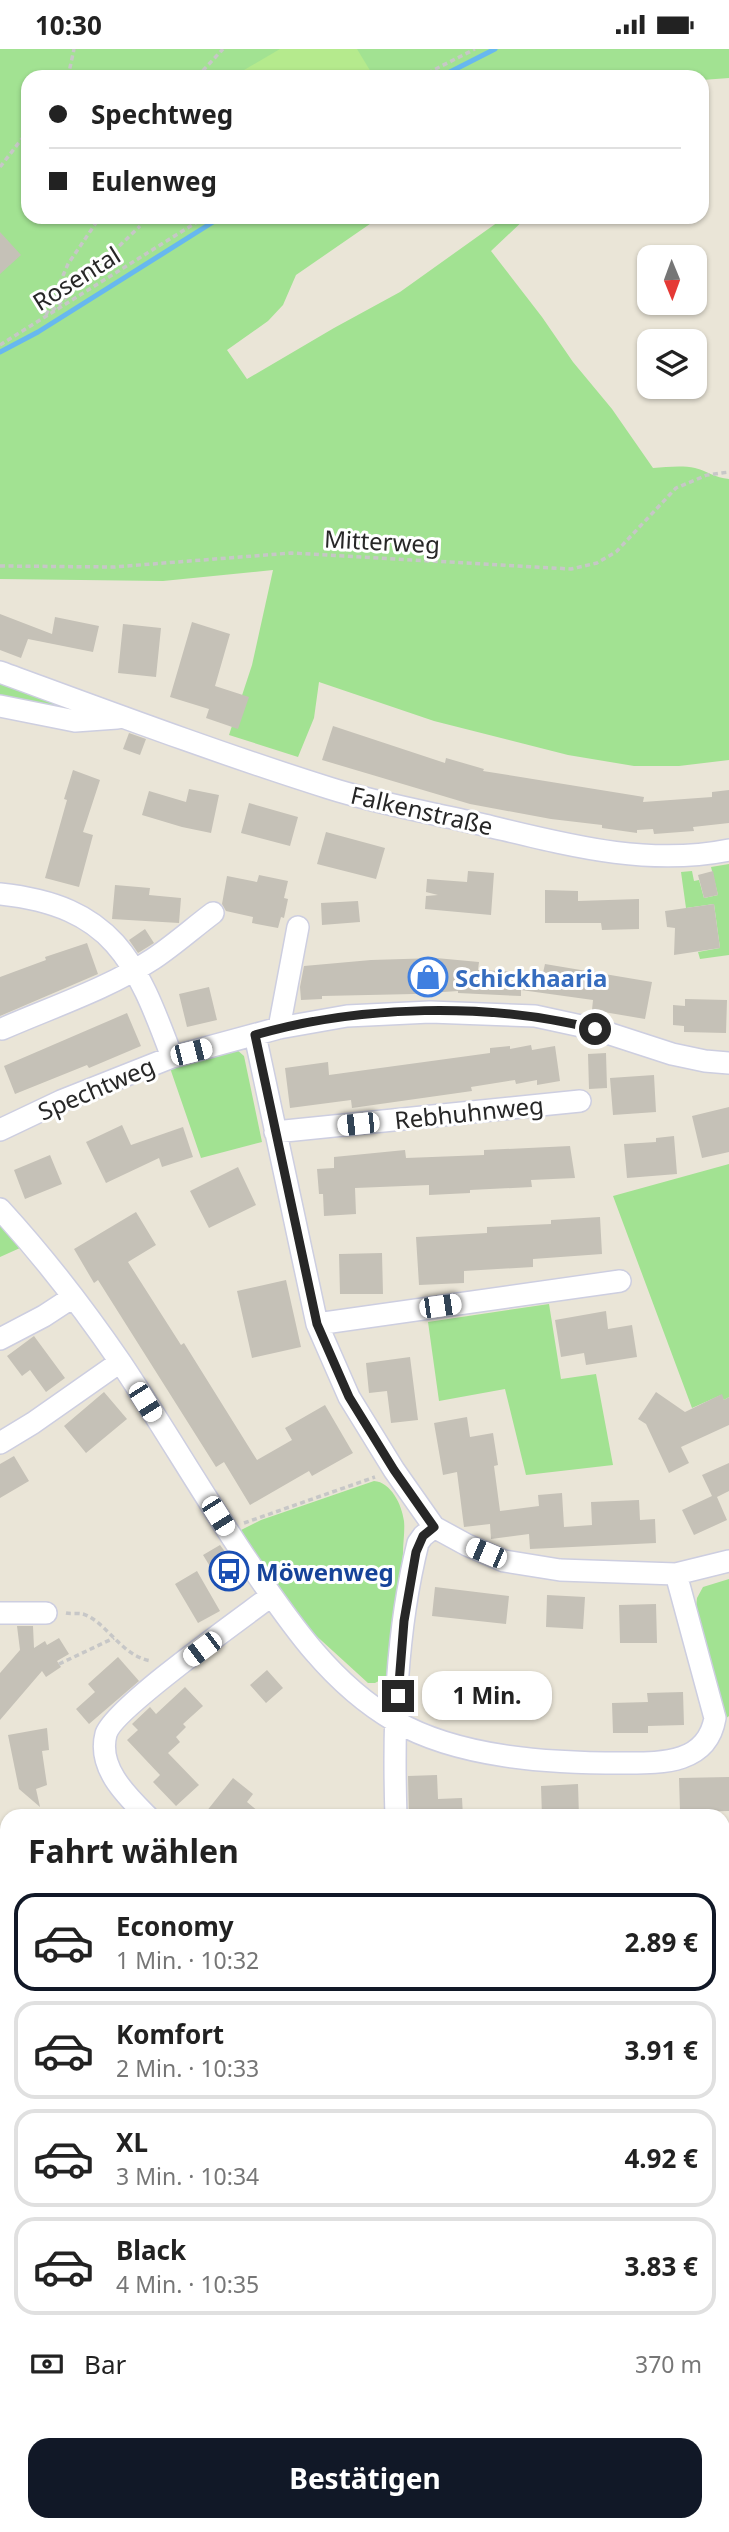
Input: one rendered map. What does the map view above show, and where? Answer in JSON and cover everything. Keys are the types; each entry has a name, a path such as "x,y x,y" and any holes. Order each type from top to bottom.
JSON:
{"street":[{"name":"Falkenstraße","path":"0,672 332,789 564,843 633,855 674,857 729,850"},
{"name":"Falkenstraße","path":"0,706 75,721 123,717"},
{"path":"0,894 67,910 91,921 111,937 134,969 155,1008 172,1056"},
{"path":"2,1029 105,985 153,959 213,913"},
{"path":"279,1028 298,927"},
{"name":"Spechtweg","path":"0,1130 61,1101 172,1056 279,1028 390,1012 484,1012 535,1016 595,1029 672,1054 729,1063"},
{"path":"255,1035 317,1324 349,1397 394,1470 434,1527 504,1561 560,1570 676,1574 729,1561"},
{"name":"Rebhuhnweg","path":"275,1132 580,1101"},
{"path":"0,1209 45,1259 120,1362 271,1596 327,1667 359,1696 396,1722 468,1748 558,1763 652,1763 687,1756 722,1727 715,1718 676,1574"},
{"path":"317,1324 620,1281"},
{"path":"0,1339 73,1297"},
{"path":"0,1443 120,1362"},
{"path":"396,1809 396,1722 404,1621 416,1552 423,1536 434,1527"},
{"path":"140,1809 124,1792 107,1762 106,1734 112,1722 142,1695 271,1596"},
{"path":"0,1612 46,1613"}],"path":[{"path":"70,70 74,49"},
{"path":"204,70 223,49"},
{"path":"434,70 475,49"},
{"path":"0,167 21,140"},
{"path":"46,317 68,264 95,224"},
{"name":"Rosental","path":"0,345 194,224"},
{"path":"46,317 141,226"},
{"name":"Mitterweg","path":"0,566 114,567 290,553 571,569 597,563 616,552 676,488 691,480 729,472"},
{"path":"226,1529 338,1492 394,1470"},
{"path":"46,1613 82,1614 141,1658 154,1661"},
{"path":"59,1664 114,1638"}],"green space":[{"path":"0,49 729,49 729,78 709,79 709,70 21,70 21,224 370,224 296,275 283,305 268,321 227,350 247,379 400,292 495,224 520,224 491,251 573,362 612,409 653,468 690,467 729,479 729,760 679,766 634,766 568,755 434,721 319,682 314,718 298,757 229,735 252,665 273,570 163,581 0,579"},
{"path":"280,49 357,49 370,70 244,70"},
{"path":"0,683 89,713 0,701"},
{"path":"729,864 729,955 700,959 698,952 720,948 714,904 686,908 681,872 692,871 694,881 699,880 704,898 718,895 711,867"},
{"path":"236,1049 244,1056 262,1142 201,1158 170,1068"},
{"path":"729,1164 729,1397 724,1400 721,1395 692,1408 613,1196"},
{"path":"0,1226 20,1248 0,1257"},
{"path":"549,1304 561,1379 596,1374 613,1465 526,1475 505,1389 439,1401 428,1322"},
{"path":"374,1481 386,1485 395,1495 403,1515 404,1529 388,1676 375,1683 368,1683 311,1631 284,1599 241,1530 261,1520"},
{"path":"729,1579 729,1716 725,1719 696,1607 703,1587"}],"building":[{"path":"0,232 21,255 0,274"},
{"path":"0,614 52,634 55,617 99,626 93,652 28,639 21,658 0,650"},
{"path":"192,622 230,634 215,686 249,697 238,729 206,718 209,709 170,697"},
{"path":"123,624 161,628 156,677 118,673"},
{"path":"333,726 445,763 446,758 484,769 483,771 644,797 643,802 712,797 712,792 729,790 729,823 693,827 694,831 654,834 653,829 637,830 637,833 470,804 322,760"},
{"path":"129,733 146,739 140,755 123,749"},
{"path":"73,770 100,780 83,832 93,835 79,887 45,878"},
{"path":"189,789 219,795 211,833 142,815 149,791 186,802"},
{"path":"249,803 298,817 290,846 241,833"},
{"path":"326,832 385,848 376,879 317,864"},
{"path":"468,871 494,873 491,915 425,909 426,896 438,895 426,892 427,879 467,882"},
{"path":"713,871 718,895 704,898 698,875"},
{"path":"259,875 288,881 284,898 288,899 284,918 281,917 278,928 252,923 253,917 226,911 222,904 227,876 257,882"},
{"path":"115,885 150,888 149,895 181,898 179,923 112,919"},
{"path":"545,890 578,891 578,901 639,899 639,929 602,930 601,923 545,923"},
{"path":"358,901 360,922 322,925 321,903"},
{"path":"714,904 720,948 674,955 675,928 667,927 665,911"},
{"path":"145,929 154,943 138,953 129,940"},
{"path":"87,943 98,974 0,1016 0,977 46,960 45,957"},
{"path":"436,958 479,962 478,970 543,973 545,964 652,982 645,1019 592,1010 593,1000 521,990 521,996 458,991 322,996 322,999 301,1000 300,987 304,966"},
{"path":"209,987 217,1020 187,1027 179,994"},
{"path":"685,999 727,1000 726,1033 684,1032 684,1026 673,1025 673,1005 685,1006"},
{"path":"127,1013 141,1046 15,1094 4,1066"},
{"path":"531,1045 532,1050 555,1046 560,1081 537,1085 537,1080 516,1084 515,1080 471,1087 472,1091 352,1108 351,1100 290,1108 285,1068 328,1062 329,1075 490,1053 490,1048 510,1046 510,1049"},
{"path":"606,1053 607,1088 589,1089 588,1054"},
{"path":"654,1075 656,1112 613,1115 610,1078"},
{"path":"729,1107 729,1152 702,1158 692,1116"},
{"path":"122,1125 131,1145 183,1127 193,1157 162,1167 159,1158 106,1183 86,1142"},
{"path":"674,1136 677,1174 627,1178 624,1144 656,1142 656,1138"},
{"path":"570,1146 575,1178 531,1180 532,1187 429,1195 429,1185 355,1188 356,1214 324,1216 323,1194 319,1194 317,1169 334,1168 334,1157 405,1150 406,1158 484,1155 484,1150"},
{"path":"50,1155 62,1184 25,1199 14,1170"},
{"path":"238,1167 256,1205 209,1228 190,1191"},
{"path":"136,1212 156,1245 128,1262 181,1345 184,1343 257,1460 292,1440 285,1428 325,1405 353,1453 312,1476 309,1471 250,1505 224,1462 216,1467 98,1280 94,1283 74,1249"},
{"path":"600,1217 602,1254 533,1259 533,1267 464,1271 464,1283 419,1285 416,1237 487,1233 487,1227 551,1224 551,1220"},
{"path":"382,1253 383,1294 340,1294 339,1254"},
{"path":"286,1280 301,1347 252,1358 237,1291"},
{"path":"606,1311 608,1329 632,1325 637,1357 586,1365 584,1353 561,1357 555,1320"},
{"path":"34,1336 65,1378 46,1392 30,1370 22,1376 7,1356"},
{"path":"410,1357 418,1420 391,1423 387,1391 369,1393 366,1363"},
{"path":"104,1392 127,1419 86,1453 64,1426"},
{"path":"656,1392 685,1412 722,1394 724,1400 729,1397 729,1425 681,1447 689,1463 669,1473 646,1424 638,1419"},
{"path":"467,1417 470,1437 493,1433 498,1465 494,1466 500,1511 539,1506 538,1495 562,1493 564,1527 592,1525 591,1502 639,1500 640,1520 655,1519 656,1543 530,1549 529,1534 491,1539 490,1524 464,1527 457,1472 443,1475 434,1423"},
{"path":"14,1456 29,1481 0,1498 0,1464"},
{"path":"729,1463 729,1491 717,1497 727,1520 694,1535 682,1510 712,1496 702,1475"},
{"path":"220,1545 229,1557 211,1568 203,1555"},
{"path":"197,1571 220,1611 198,1623 175,1584"},
{"path":"435,1587 509,1596 506,1624 432,1616"},
{"path":"547,1595 585,1597 583,1629 546,1627"},
{"path":"656,1604 657,1643 620,1643 619,1605"},
{"path":"17,1626 33,1626 34,1648 45,1641 47,1645 59,1638 69,1654 57,1661 61,1667 46,1677 42,1671 0,1720 0,1673 20,1650"},
{"path":"118,1657 139,1681 89,1724 76,1709 95,1692 88,1684"},
{"path":"267,1670 283,1688 266,1703 250,1685"},
{"path":"185,1687 203,1706 183,1724 186,1727 176,1737 180,1742 168,1753 199,1785 176,1806 153,1782 160,1775 127,1740 138,1730 132,1724 150,1707 156,1714"},
{"path":"683,1692 684,1725 648,1726 648,1733 613,1733 612,1703 648,1702 647,1693"},
{"path":"47,1728 49,1750 42,1751 47,1785 36,1789 40,1807 19,1789 8,1735"},
{"path":"437,1775 438,1799 462,1798 463,1809 409,1809 408,1776"},
{"path":"729,1777 729,1809 680,1809 679,1778"},
{"path":"233,1778 253,1794 247,1802 255,1809 208,1809"},
{"path":"578,1784 579,1809 542,1809 541,1786"}],"waterway":[{"path":"454,70 495,49"},
{"path":"0,352 38,332 210,224"}],"place":[{"name":"Schickhaaria","path":"428,977"},
{"name":"Möwenweg","path":"229,1571"}],"route":[{"path":"398,1696 404,1621 416,1552 423,1536 434,1527 394,1470 349,1397 317,1324 255,1035 303,1023 390,1012 484,1012 535,1016 595,1029"}]}
